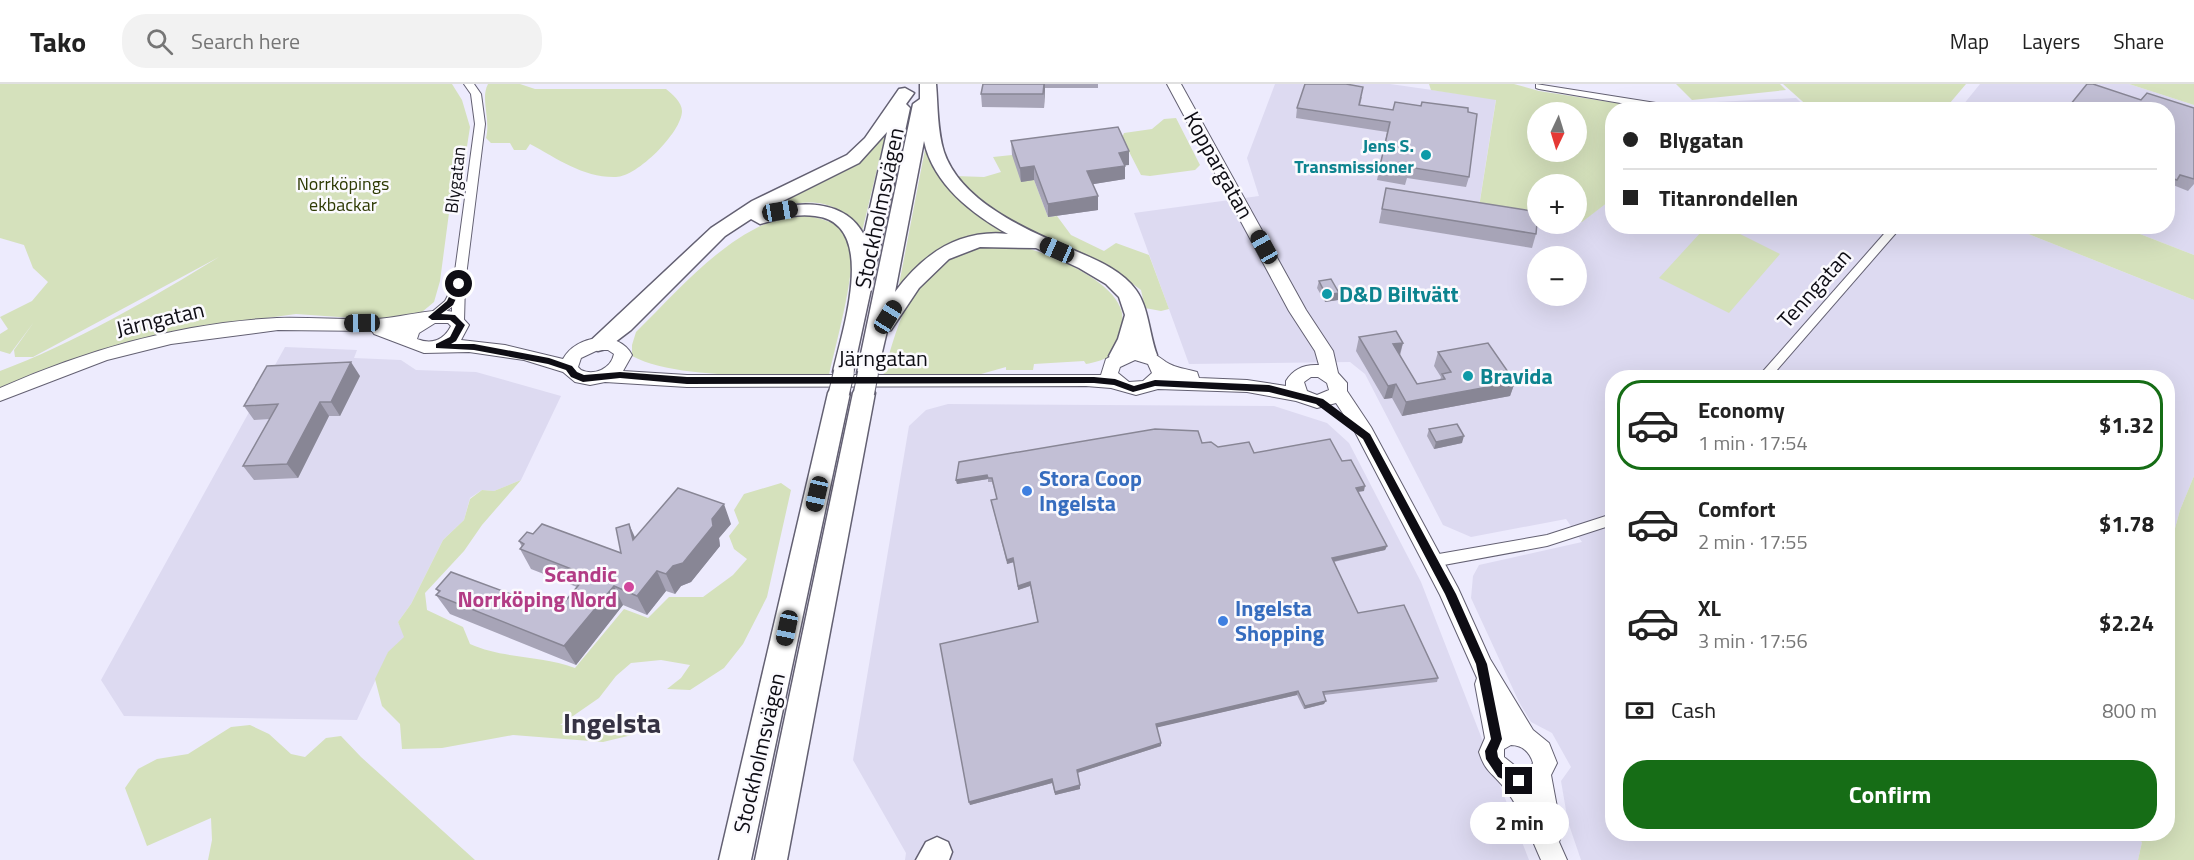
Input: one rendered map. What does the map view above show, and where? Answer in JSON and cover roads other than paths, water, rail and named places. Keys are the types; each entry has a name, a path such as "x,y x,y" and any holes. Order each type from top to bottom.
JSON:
{"highway":[{"name":"Stockholmsvägen","path":"771,859 927,84"},
{"path":"927,84 935,148 939,161 955,184 980,206 1043,244 1091,266 1118,284 1131,299 1134,318 1154,368"},
{"name":"Stockholmsvägen","path":"735,860 906,88"},
{"path":"598,344 623,325 718,232 759,205 853,159 871,142 906,88"},
{"path":"621,354 627,333 725,238 756,219 780,211 811,208 821,210 841,220 857,242 864,277"},
{"path":"876,337 924,267 946,253 969,243 996,239 1043,244"},
{"path":"1116,360 1129,339 1134,318"}],"street":[{"name":"Blygatan","path":"459,325 459,284 480,124 476,94 469,84"},
{"name":"Koppargatan","path":"1174,84 1329,362 1334,384 1366,437 1433,561 1481,664 1524,736"},
{"path":"1537,85 1635,102"},
{"name":"Tenngatan","path":"1770,370 1890,234"},
{"name":"Blygatan","path":"428,319 450,303 459,284"},
{"name":"Järngatan","path":"0,395 48,375 162,340 243,326 395,324 452,317 459,325"},
{"path":"408,340 411,330 428,319"},
{"name":"Järngatan","path":"339,324 392,332 420,348 439,346"},
{"path":"459,325 474,339 506,345 549,352 579,351 598,344 610,344 621,354 616,368 605,376 583,378 574,375 569,368 549,361 474,347 439,346 453,339 459,325"},
{"path":"1300,395 1294,386 1314,354 1315,340"},
{"path":"569,368 570,362 579,351"},
{"name":"Järngatan","path":"605,376 687,381 722,379 927,382 1043,380 1115,382 1133,389 1154,368 1135,353 1094,370 1043,380"},
{"name":"Järngatan","path":"621,354 656,372 722,379"},
{"path":"1115,382 1109,373 1116,360"},
{"path":"1154,368 1196,377 1302,374 1314,371 1334,384 1333,398 1320,402 1300,395 1247,386 1154,368"},
{"name":"Koppargatan","path":"1320,402 1366,437"},
{"path":"1433,561 1547,539 1596,527 1605,522"},
{"name":"Koppargatan","path":"1481,664 1497,739"},
{"path":"1510,778 1527,781 1540,776 1544,770 1544,756 1536,743 1524,736 1509,734 1497,739 1491,751 1492,759 1496,766 1510,778 1531,811 1555,860"},
{"path":"1540,776 1555,860"}],"place":[{"name":"Jens S. Transmissioner","path":"1426,155"},
{"name":"D&D Biltvätt","path":"1327,294"},
{"name":"Bravida","path":"1468,376"},
{"name":"Stora Coop Ingelsta","path":"1027,491"},
{"name":"Scandic Norrköping Nord","path":"629,587"},
{"name":"Ingelsta Shopping","path":"1223,621"}],"district":[{"name":"Ingelsta","path":"612,722"}],"park label":[{"name":"Norrköpings ekbackar","path":"343,193"}]}
